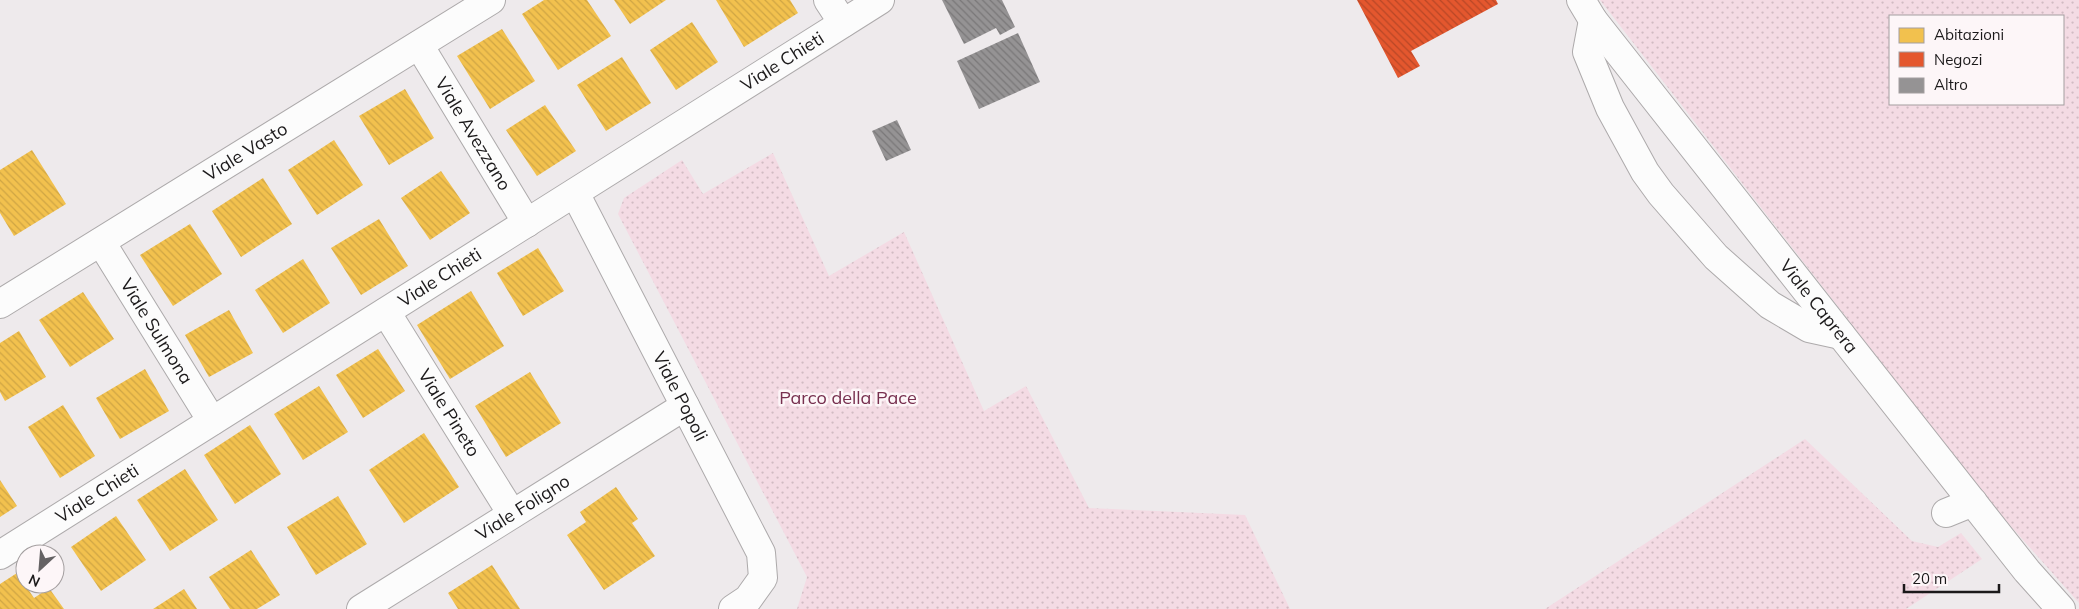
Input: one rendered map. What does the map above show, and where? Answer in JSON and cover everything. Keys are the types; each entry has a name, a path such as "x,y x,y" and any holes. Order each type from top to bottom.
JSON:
{"street":[{"name":"Viale Vasto","path":"0,304 491,0"},
{"path":"828,0 843,23"},
{"name":"Viale Chieti","path":"0,555 880,0"},
{"path":"1587,10 1587,52 1610,108 1645,172 1650,198 1770,305 1809,328 1841,334"},
{"name":"Viale Caprera","path":"1587,10 2027,571 2061,609"},
{"name":"Viale Avezzano","path":"419,45 527,222"},
{"name":"Viale Popoli","path":"575,193 761,554 763,578 740,604"},
{"name":"Viale Sulmona","path":"100,242 212,421"},
{"name":"Viale Pineto","path":"386,312 512,514"},
{"name":"Viale Foligno","path":"361,609 685,406"},
{"path":"1946,513 1973,502"}],"green space":[{"path":"1600,0 2079,0 2079,603 1992,505"},
{"name":"Parco della Pace","path":"773,153 829,276 904,232 984,411 1026,386 1089,508 1245,515 1290,609 797,609 807,577 618,214 624,198 682,160 703,194"},
{"path":"1805,439 1912,541 1938,547 1961,533 1982,559 1906,609 1545,609"}],"building: Abitazioni":[{"path":"544,0 587,0 611,36 558,70 522,14"},
{"path":"614,0 666,0 630,24"},
{"path":"716,0 790,0 798,13 744,47"},
{"path":"692,22 718,62 676,90 650,50"},
{"path":"502,29 535,81 490,109 457,56"},
{"path":"622,57 651,103 606,131 577,85"},
{"path":"405,89 434,138 389,165 359,116"},
{"path":"545,105 576,151 537,176 506,130"},
{"path":"334,140 363,185 317,215 288,170"},
{"path":"32,150 66,204 14,236 0,213 0,170"},
{"path":"441,171 470,213 430,240 401,198"},
{"path":"263,178 292,224 241,257 212,211"},
{"path":"379,219 408,266 361,295 331,248"},
{"path":"190,224 222,274 173,306 140,255"},
{"path":"538,248 564,291 523,316 497,273"},
{"path":"303,259 330,303 283,333 255,290"},
{"path":"471,291 504,346 450,379 417,325"},
{"path":"83,292 114,339 70,367 39,320"},
{"path":"229,310 253,353 209,377 185,335"},
{"path":"19,331 46,377 5,401 0,392 0,343"},
{"path":"378,349 405,391 363,418 336,375"},
{"path":"145,369 169,411 120,439 96,398"},
{"path":"530,372 561,423 506,457 475,406"},
{"path":"319,386 348,432 303,460 274,414"},
{"path":"63,405 95,456 60,478 28,427"},
{"path":"250,425 281,474 235,504 204,455"},
{"path":"424,433 459,487 404,523 369,470"},
{"path":"185,469 218,520 170,551 137,500"},
{"path":"0,480 17,506 0,517"},
{"path":"616,487 638,519 632,523 655,556 604,590 567,535 586,522 580,512"},
{"path":"338,496 367,544 316,575 287,527"},
{"path":"116,516 146,560 101,591 71,547"},
{"path":"251,550 280,595 257,609 230,609 209,577"},
{"path":"492,565 520,609 458,609 448,593"},
{"path":"15,574 15,594 31,594 34,598 40,594 53,594 64,609 0,609 0,584"},
{"path":"184,589 197,609 153,609"}],"building: Negozi":[{"path":"1357,0 1496,0 1498,4 1411,51 1420,66 1398,78"}],"building: Altro":[{"path":"942,0 1002,0 1015,27 1000,35 996,28 964,44"},
{"path":"1018,33 1040,82 979,109 957,61"},
{"path":"897,120 911,150 886,161 872,131"}]}
